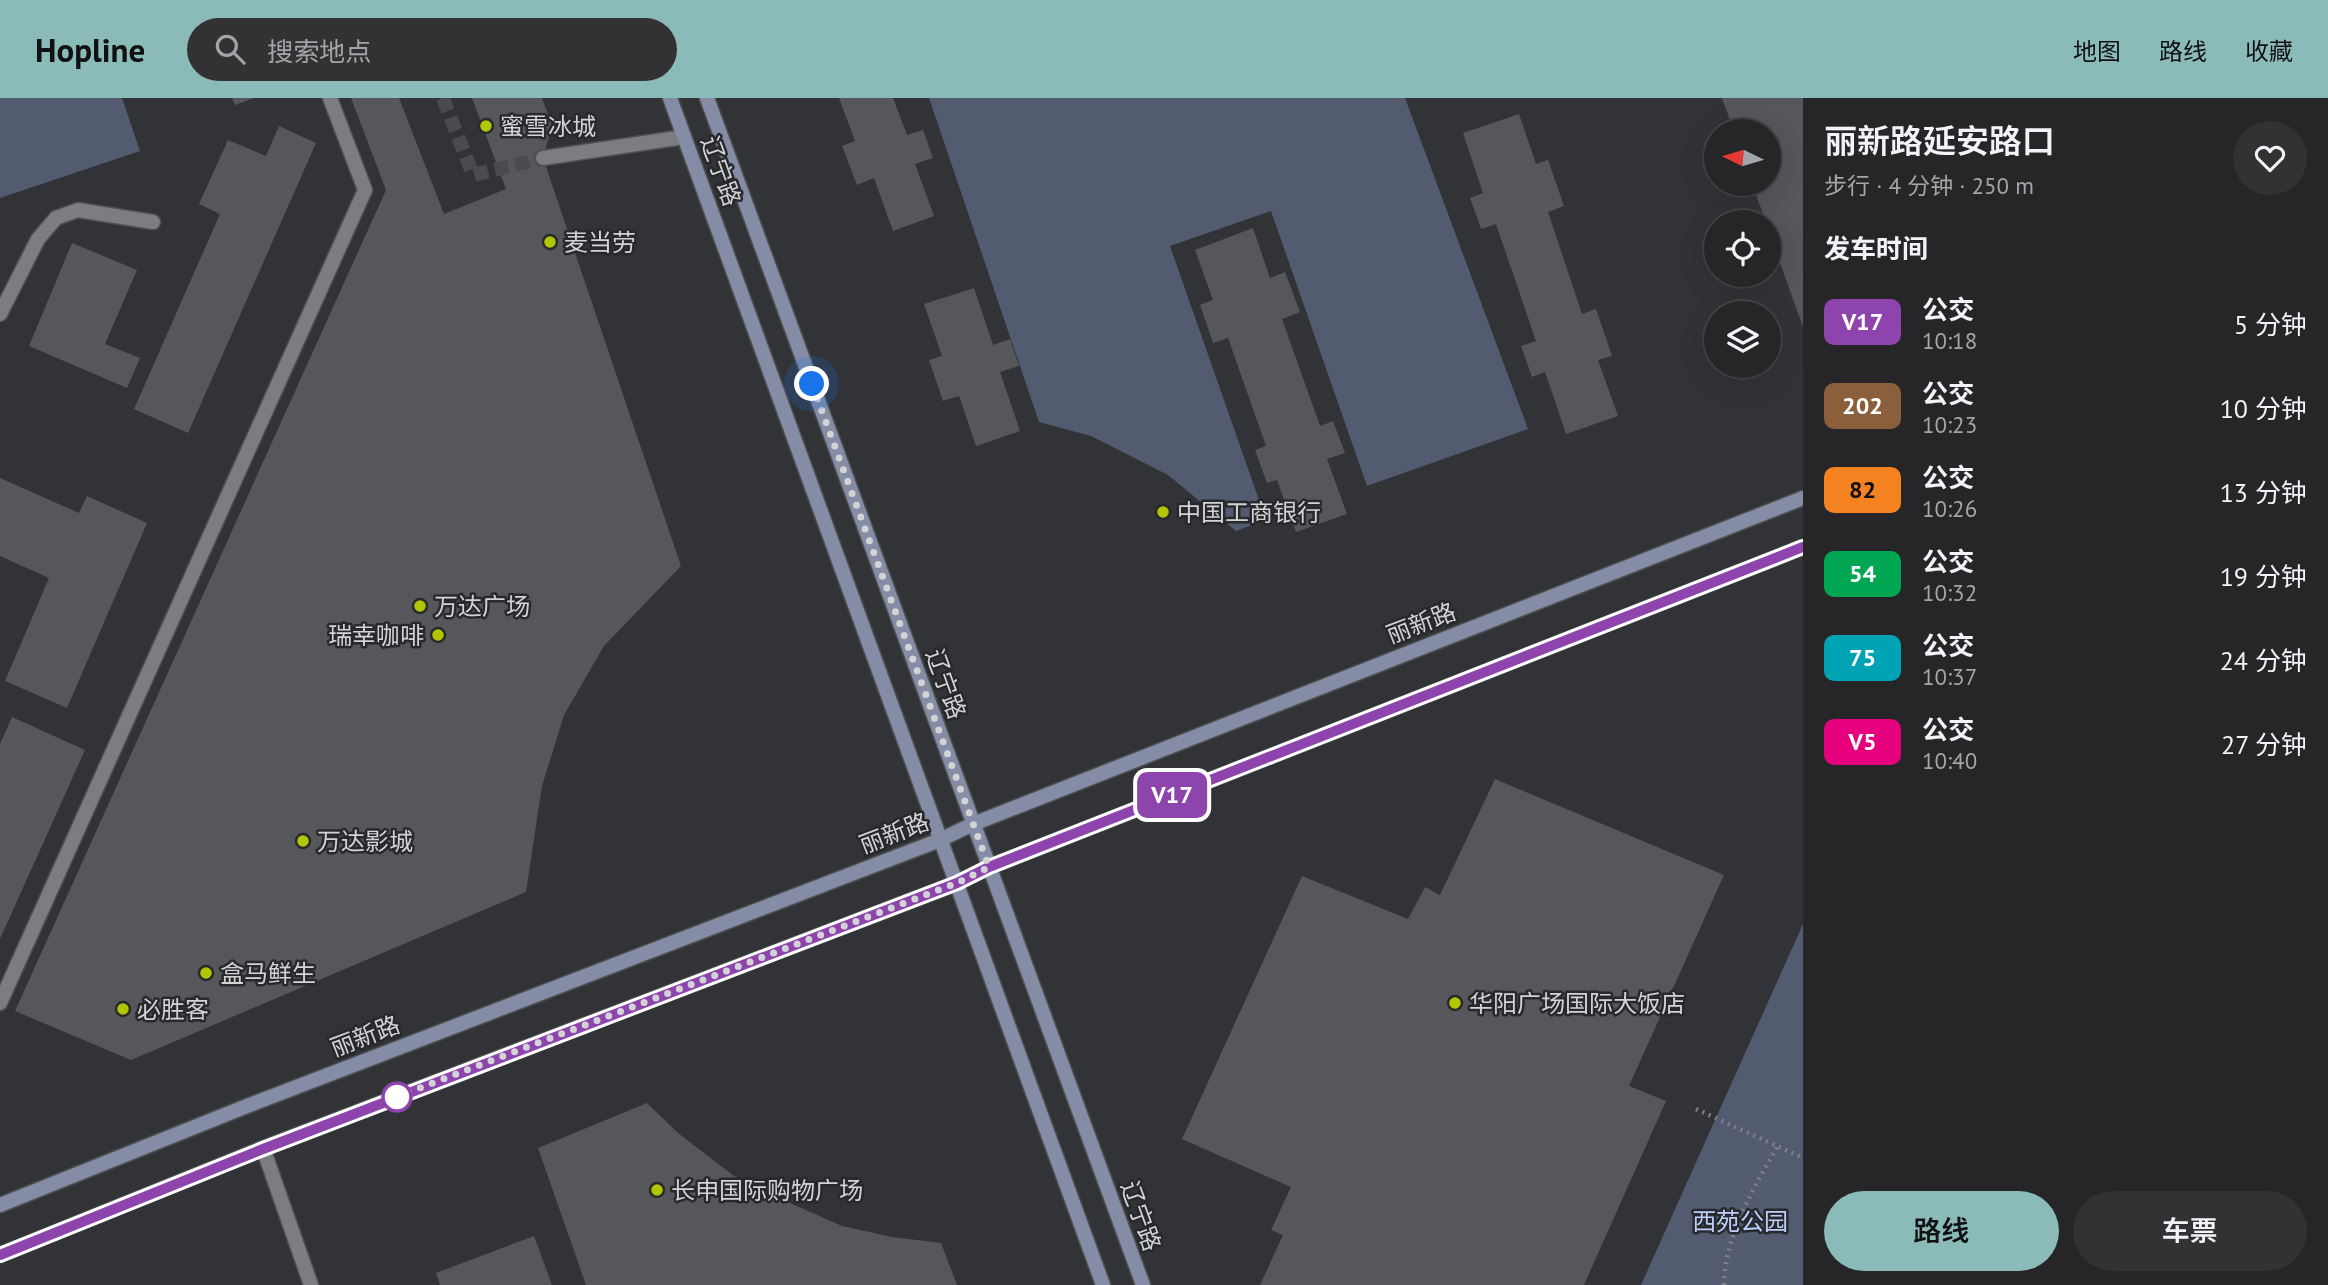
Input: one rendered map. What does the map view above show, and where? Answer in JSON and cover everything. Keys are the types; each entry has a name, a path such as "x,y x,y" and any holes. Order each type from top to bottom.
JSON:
{"main road":[{"name":"辽宁路","path":"670,98 1103,1285"},
{"name":"辽宁路","path":"707,98 1143,1285"},
{"name":"丽新路","path":"0,1205 260,1101 940,839 1803,498"},
{"path":"0,1255 263,1149 957,883 989,867 1803,547"}],"street":[{"path":"0,1003 365,190 330,98"},
{"path":"543,158 684,137"},
{"path":"0,314 38,239 56,218 78,210 153,222"},
{"path":"263,1149 311,1285"}],"path":[{"path":"1696,1109 1803,1158"},
{"path":"1724,1285 1725,1260 1748,1199 1777,1147"}],"green space":[{"path":"0,98 122,98 140,151 0,198"},
{"path":"929,98 1405,98 1528,429 1367,486 1271,211 1170,246 1266,520 1236,531 1168,475 1091,436 1039,422"},
{"name":"西苑公园","path":"1803,924 1803,1285 1641,1285"}],"building":[{"path":"232,98 254,98 235,105"},
{"name":"万达广场","path":"351,98 399,98 444,214 506,189 472,98 542,98 552,125 543,158 681,566 604,646 564,715 542,786 526,892 131,1060 15,1011 386,190"},
{"path":"839,98 893,98 907,135 923,130 933,158 915,164 934,216 893,231 874,178 857,185 842,146 855,141"},
{"path":"1722,98 1803,98 1803,327 1781,266 1781,210 1762,210 1756,196 1782,196 1782,119 1730,119"},
{"path":"1519,114 1536,164 1548,160 1564,206 1548,212 1582,314 1596,309 1612,356 1598,360 1618,416 1566,434 1545,372 1532,377 1521,346 1536,341 1496,224 1481,229 1470,198 1483,193 1463,133"},
{"path":"279,126 316,143 188,433 134,409 220,214 199,204 228,140 266,156"},
{"path":"1253,228 1270,278 1285,272 1300,312 1282,319 1320,426 1333,421 1345,453 1327,459 1347,514 1296,532 1277,480 1267,483 1255,450 1266,446 1228,338 1213,343 1200,305 1213,300 1195,250"},
{"path":"72,243 137,270 105,344 140,358 127,388 29,346"},
{"path":"974,288 993,345 1010,339 1019,366 1000,372 1020,431 976,446 959,396 943,401 929,360 942,356 924,304"},
{"path":"0,478 79,513 87,496 147,523 67,708 5,681 49,578 0,556"},
{"path":"12,717 85,750 0,939 0,744"},
{"name":"华阳广场国际大饭店","path":"1495,779 1724,875 1629,1086 1666,1101 1584,1285 1260,1285 1283,1235 1271,1230 1291,1187 1182,1139 1302,876 1408,919 1425,887 1440,895"},
{"name":"长申国际购物广场","path":"647,1103 678,1133 734,1176 790,1203 842,1226 892,1237 941,1243 957,1285 586,1285 538,1148"},
{"path":"534,1236 552,1285 440,1285 436,1273"}],"tunnel":[{"path":"443,98 473,175 543,158"}],"bus line":[{"name":"V17","path":"0,1255 263,1149 957,883 989,867 1803,547"}],"place":[{"name":"蜜雪冰城","path":"486,126"},
{"name":"麦当劳","path":"550,242"},
{"name":"中国工商银行","path":"1163,512"},
{"name":"万达广场","path":"420,606"},
{"name":"瑞幸咖啡","path":"438,635"},
{"name":"万达影城","path":"303,841"},
{"name":"盒马鲜生","path":"206,973"},
{"name":"华阳广场国际大饭店","path":"1455,1003"},
{"name":"必胜客","path":"123,1009"},
{"name":"长申国际购物广场","path":"657,1190"}],"route":[{"path":"397,1097 391,1099 957,883 989,867 812,384"}]}
